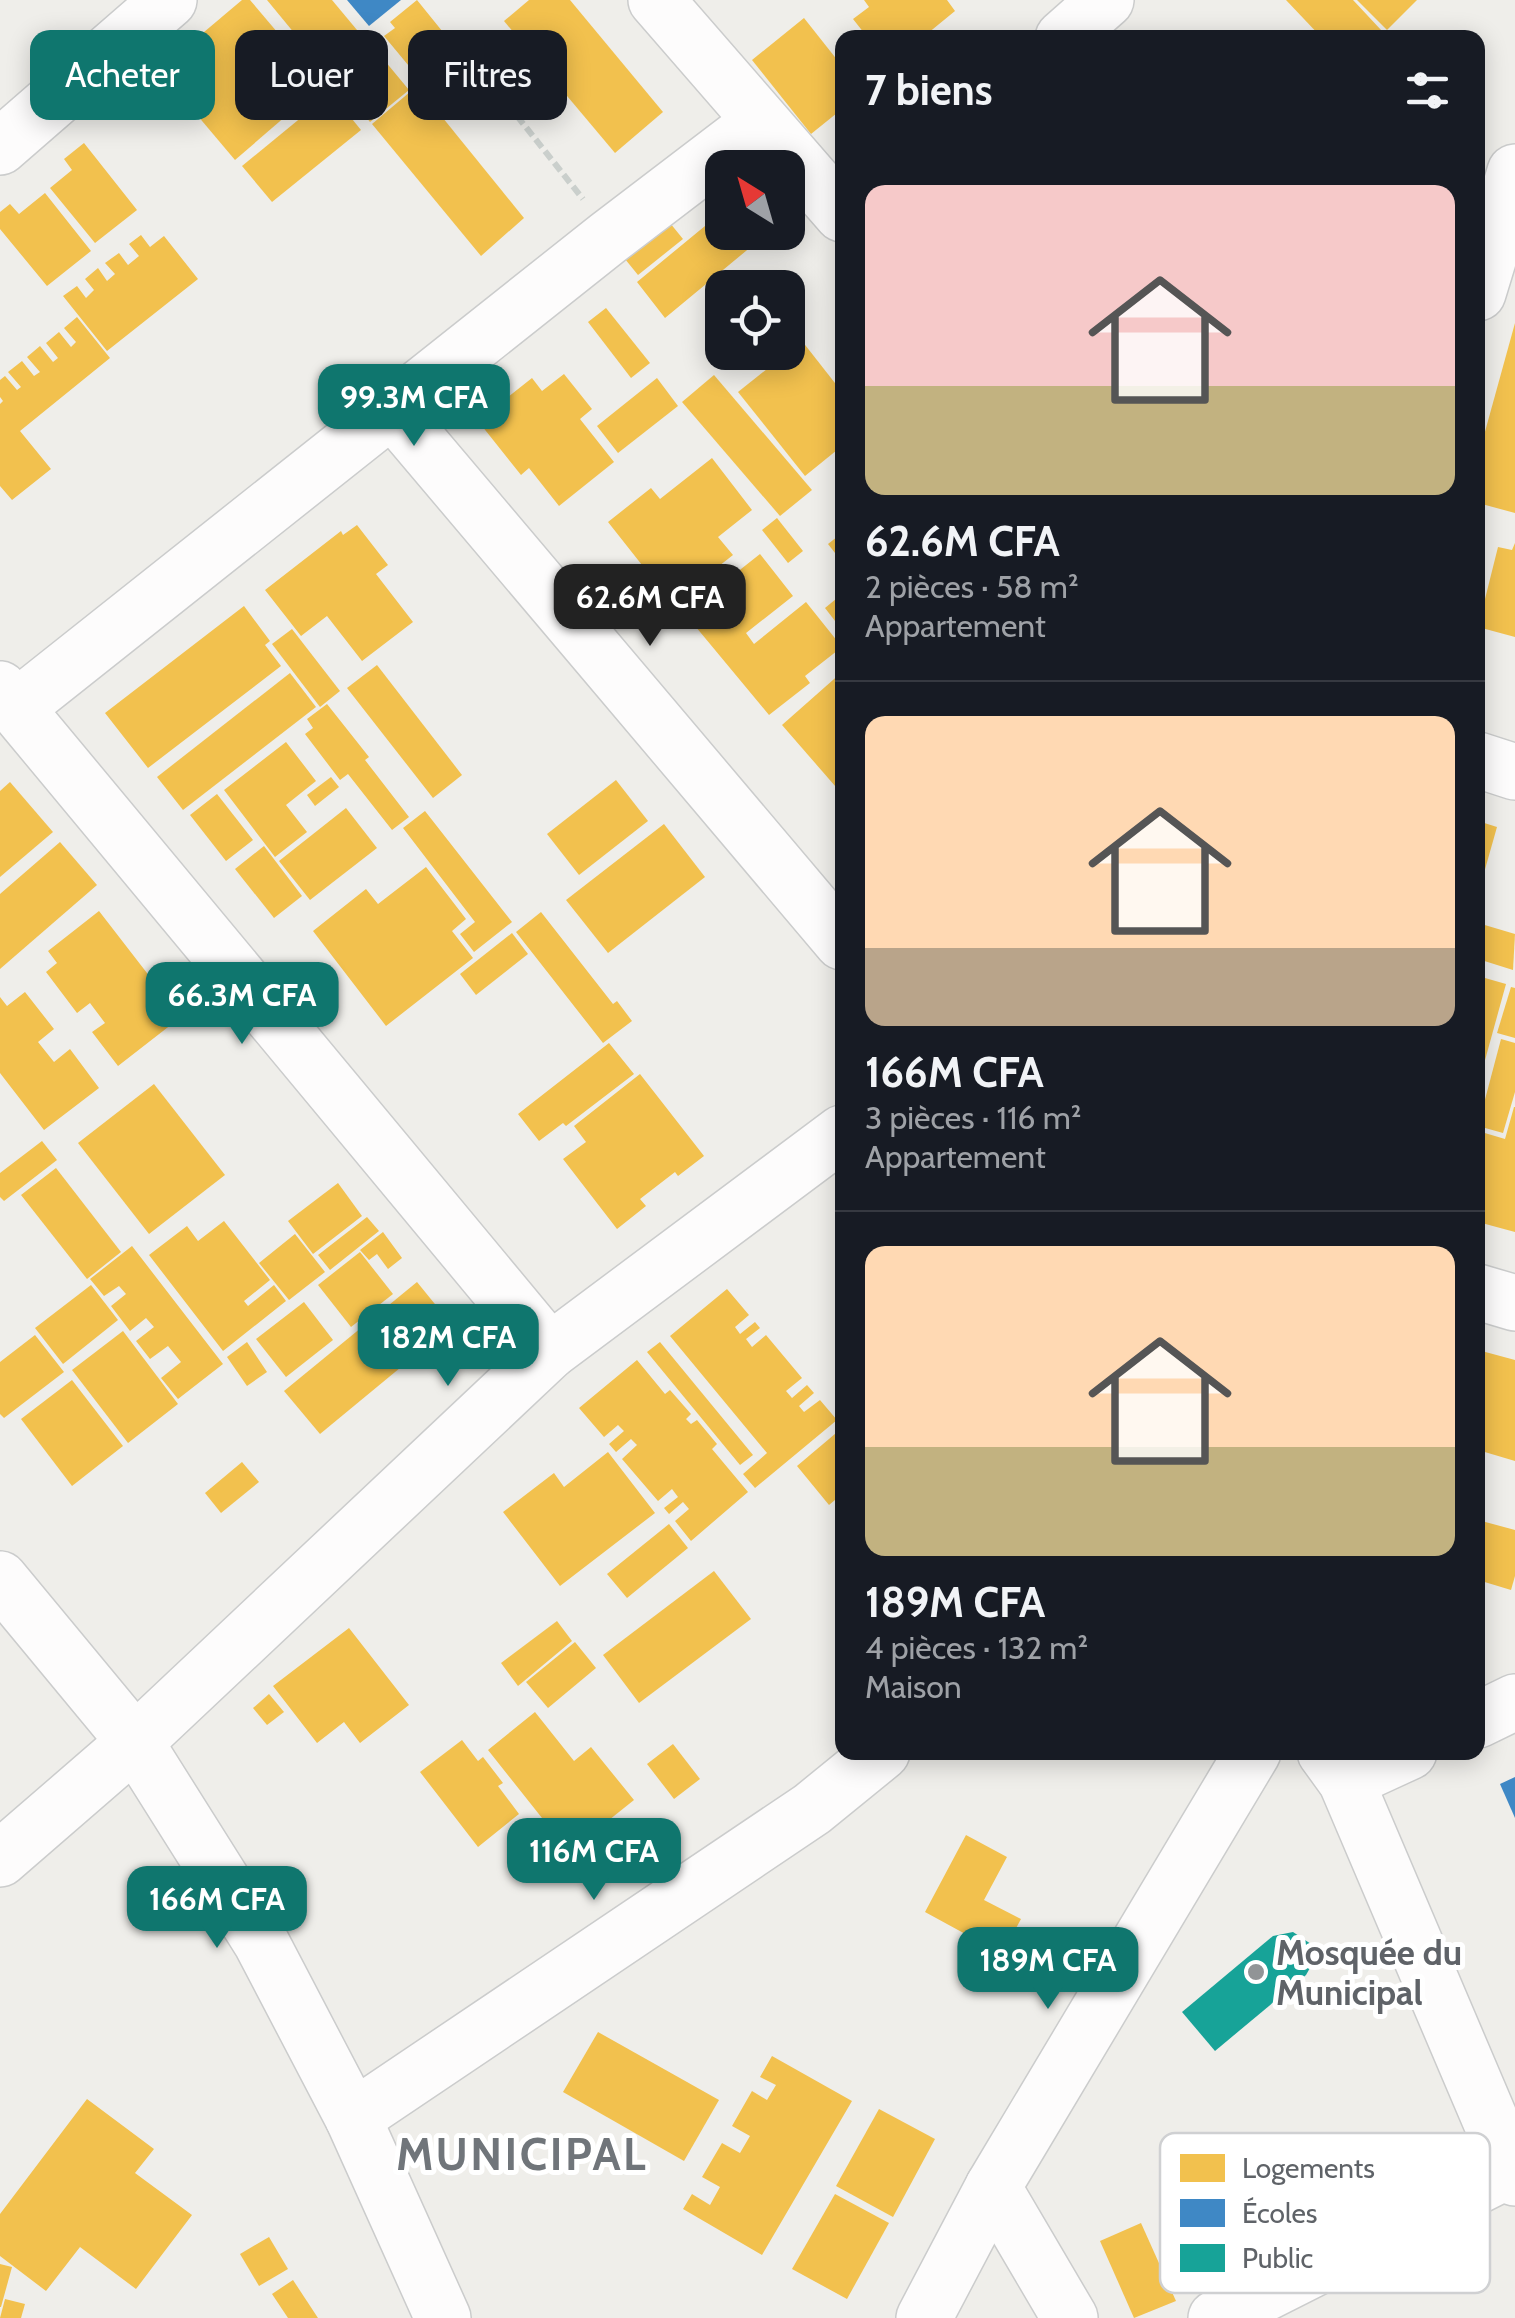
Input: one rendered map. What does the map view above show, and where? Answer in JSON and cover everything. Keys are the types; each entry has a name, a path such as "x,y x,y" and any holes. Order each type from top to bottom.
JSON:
{"street":[{"path":"0,147 168,0"},
{"path":"656,0 835,203"},
{"path":"550,1351 8,698 392,411 760,122"},
{"path":"1485,272 1511,198"},
{"path":"392,411 835,934"},
{"path":"1485,762 1515,772"},
{"path":"0,1859 135,1742 550,1351 835,1138"},
{"path":"1485,1294 1515,1303"},
{"path":"0,1579 135,1742 262,1942 353,2118 443,2318"},
{"path":"1485,1717 1515,1702"},
{"path":"353,2118 812,1809 872,1760"},
{"path":"924,2318 993,2188 1249,1760"},
{"path":"1370,1760 1336,1767 1513,2173 1490,2184"},
{"path":"993,2188 1070,2318"},
{"path":"1216,2318 1267,2293"}],"path":[{"path":"520,120 578,192 608,238"}],"building: Logements":[{"path":"242,0 250,0 275,30 235,30 235,120 281,120 235,160 201,120 215,120 215,30 206,30"},
{"path":"267,0 332,0 357,30 292,30"},
{"path":"417,0 441,30 408,30 408,65 388,41 388,33 395,28 390,22"},
{"path":"529,0 570,0 663,112 615,153 567,96 567,30 512,30 504,21"},
{"path":"864,0 947,0 955,11 932,30 862,30 853,19 869,7"},
{"path":"1286,0 1353,0 1381,30 1314,30"},
{"path":"1357,0 1417,0 1387,30"},
{"path":"804,18 835,57 835,115 811,134 752,60"},
{"path":"388,65 408,89 388,107"},
{"path":"408,94 408,120 445,120 524,218 481,256 372,124 388,120 388,110"},
{"path":"298,120 353,120 361,130 272,202 242,166"},
{"path":"84,143 137,210 95,243 50,188 72,170 64,159"},
{"path":"45,193 91,251 47,286 0,229 0,212 10,204 19,214"},
{"path":"670,223 683,239 638,275 625,259"},
{"path":"705,226 705,250 747,250 723,270 705,270 705,285 665,318 637,282"},
{"path":"141,235 150,247 164,236 198,279 107,351 63,296 77,286 86,298 94,290 85,279 98,268 107,281 115,274 105,263 119,253 128,265 139,256 129,244"},
{"path":"606,308 650,363 631,378 588,322"},
{"path":"77,317 110,358 20,431 51,469 12,500 0,486 0,380 5,376 17,390 21,387 8,372 22,361 34,376 40,372 27,357 40,346 53,362 58,358 46,343 59,332 71,347 76,342 64,328"},
{"path":"1515,323 1515,513 1485,505 1485,432"},
{"path":"805,345 835,383 835,452 805,476 738,392 766,370 805,370"},
{"path":"564,374 592,409 580,419 614,462 559,506 529,468 521,475 478,421 532,378 542,391"},
{"path":"714,375 812,490 780,516 682,402"},
{"path":"657,378 678,406 618,453 597,426"},
{"path":"712,458 752,510 718,537 733,555 672,603 608,522 651,488 660,499"},
{"path":"777,518 803,551 788,563 762,530"},
{"path":"357,525 388,565 376,574 413,622 362,661 327,616 301,636 265,590 341,531 343,535"},
{"path":"1515,543 1515,637 1485,629 1485,599 1498,547 1512,550"},
{"path":"760,554 793,596 746,633 754,644 806,602 835,638 835,652 805,676 810,683 769,715 676,603 714,573 722,584"},
{"path":"835,600 835,621 825,608"},
{"path":"244,606 270,641 265,645 281,666 148,768 105,713"},
{"path":"292,629 340,691 320,707 272,644"},
{"path":"377,665 462,775 433,798 347,688"},
{"path":"290,673 316,707 183,810 157,777"},
{"path":"835,678 835,786 782,725"},
{"path":"327,704 409,817 392,830 348,774 340,780 305,734 313,728 307,719"},
{"path":"286,742 316,781 286,805 307,832 275,857 224,790"},
{"path":"331,777 339,787 315,806 307,795"},
{"path":"616,780 648,821 579,875 547,834"},
{"path":"10,782 53,832 0,877 0,791"},
{"path":"217,794 253,840 226,861 190,815"},
{"path":"346,808 377,848 310,900 279,861"},
{"path":"425,811 512,922 474,952 460,934 475,922 403,828"},
{"path":"1485,823 1497,827 1485,869"},
{"path":"664,824 705,877 608,953 566,900"},
{"path":"60,842 97,885 0,969 0,894"},
{"path":"264,846 302,896 274,918 235,869"},
{"path":"426,867 466,919 452,931 473,958 386,1026 313,931 366,889 378,904"},
{"path":"99,911 181,1017 118,1066 92,1032 105,1023 90,1003 77,1013 46,972 57,963 48,951"},
{"path":"541,912 613,1004 617,1001 632,1021 603,1043 516,932"},
{"path":"1485,925 1515,934 1513,970 1485,961"},
{"path":"512,933 528,954 476,995 460,974"},
{"path":"1485,978 1506,984 1485,1060"},
{"path":"1511,987 1515,988 1515,1038 1497,1033"},
{"path":"25,992 54,1029 38,1042 54,1062 70,1049 99,1088 44,1130 0,1073 0,997 7,1006"},
{"path":"1501,1039 1515,1043 1515,1092 1503,1133 1485,1128 1485,1100"},
{"path":"609,1043 634,1074 566,1126 563,1123 539,1141 518,1114"},
{"path":"640,1074 704,1156 640,1199 646,1206 617,1229 563,1159 586,1142 574,1126"},
{"path":"154,1084 225,1175 149,1234 78,1143"},
{"path":"1515,1107 1515,1232 1485,1224 1485,1133 1505,1139"},
{"path":"42,1141 57,1160 4,1201 0,1197 0,1173"},
{"path":"56,1168 121,1252 87,1279 21,1195"},
{"path":"338,1183 362,1216 313,1254 288,1221"},
{"path":"367,1217 379,1231 330,1270 318,1255"},
{"path":"224,1221 270,1280 244,1301 248,1306 274,1285 286,1301 223,1351 149,1255 187,1226 198,1241"},
{"path":"383,1232 402,1258 388,1269 377,1254 369,1260 360,1250"},
{"path":"295,1234 325,1272 289,1300 259,1263"},
{"path":"132,1246 223,1364 178,1399 161,1378 181,1362 168,1346 150,1359 136,1341 154,1327 146,1318 130,1331 111,1306 126,1294 119,1286 104,1296 90,1279"},
{"path":"360,1252 393,1294 351,1327 318,1285"},
{"path":"417,1282 452,1325 320,1434 284,1391"},
{"path":"91,1285 118,1320 63,1364 35,1328"},
{"path":"727,1289 749,1315 735,1327 740,1334 755,1322 760,1328 746,1339 752,1347 766,1335 802,1378 786,1391 792,1398 807,1385 814,1393 799,1406 804,1412 820,1400 835,1422 755,1488 743,1474 767,1453 670,1336"},
{"path":"304,1302 333,1340 286,1377 256,1339"},
{"path":"123,1331 178,1404 128,1443 72,1370"},
{"path":"35,1335 64,1372 4,1418 0,1414 0,1362"},
{"path":"247,1342 267,1372 247,1386 227,1357"},
{"path":"660,1342 753,1455 740,1465 647,1352"},
{"path":"1485,1352 1515,1360 1515,1461 1485,1452"},
{"path":"637,1360 665,1394 670,1390 691,1414 686,1419 691,1424 697,1420 717,1444 712,1449 748,1492 691,1541 675,1521 689,1509 683,1502 669,1514 664,1508 678,1497 672,1489 658,1501 622,1459 637,1445 631,1439 616,1452 609,1444 624,1431 618,1425 604,1437 579,1408"},
{"path":"72,1380 123,1446 72,1486 21,1419"},
{"path":"835,1434 835,1500 829,1505 797,1466"},
{"path":"608,1452 655,1513 560,1586 503,1512 554,1473 564,1487"},
{"path":"242,1462 259,1482 221,1513 205,1493"},
{"path":"1485,1522 1515,1530 1515,1576 1511,1590 1485,1582"},
{"path":"669,1524 688,1548 627,1598 607,1574"},
{"path":"714,1571 751,1619 639,1703 603,1655"},
{"path":"557,1621 572,1641 518,1686 501,1663"},
{"path":"349,1628 409,1705 360,1743 344,1722 317,1743 273,1686"},
{"path":"575,1642 596,1668 548,1708 526,1682"},
{"path":"269,1694 284,1712 267,1725 253,1708"},
{"path":"535,1712 574,1761 591,1747 634,1800 569,1852 488,1750"},
{"path":"462,1740 478,1761 483,1757 503,1783 498,1786 519,1814 478,1847 420,1772"},
{"path":"673,1744 700,1779 674,1799 647,1764"},
{"path":"966,1835 1007,1857 984,1900 1021,1919 1002,1954 925,1912"},
{"path":"598,2032 719,2100 684,2161 563,2092"},
{"path":"772,2056 852,2101 762,2255 683,2209 692,2194 710,2205 720,2187 702,2177 722,2143 740,2153 750,2136 732,2126 752,2091 767,2100 776,2085 760,2077"},
{"path":"87,2099 154,2149 135,2173 192,2215 136,2289 80,2247 46,2291 0,2256 0,2214"},
{"path":"879,2109 935,2139 893,2217 836,2186"},
{"path":"835,2194 889,2223 847,2299 792,2269"},
{"path":"1141,2223 1160,2265 1160,2293 1172,2293 1176,2301 1134,2318 1100,2241"},
{"path":"269,2237 288,2269 259,2286 240,2254"},
{"path":"0,2264 12,2267 1,2307 0,2307"},
{"path":"293,2280 318,2318 288,2318 272,2294"},
{"path":"5,2299 25,2304 21,2318 0,2318"}],"building: Écoles":[{"path":"347,0 401,0 369,26"},
{"path":"1515,1777 1515,1818 1500,1784"}],"building: Public":[{"path":"1293,1932 1311,1944 1315,1959 1306,1975 1215,2051 1182,2012 1273,1936"}],"place":[{"name":"Mosquée du Municipal","path":"1256,1972"}],"district":[{"name":"MUNICIPAL","path":"522,2154"}]}
